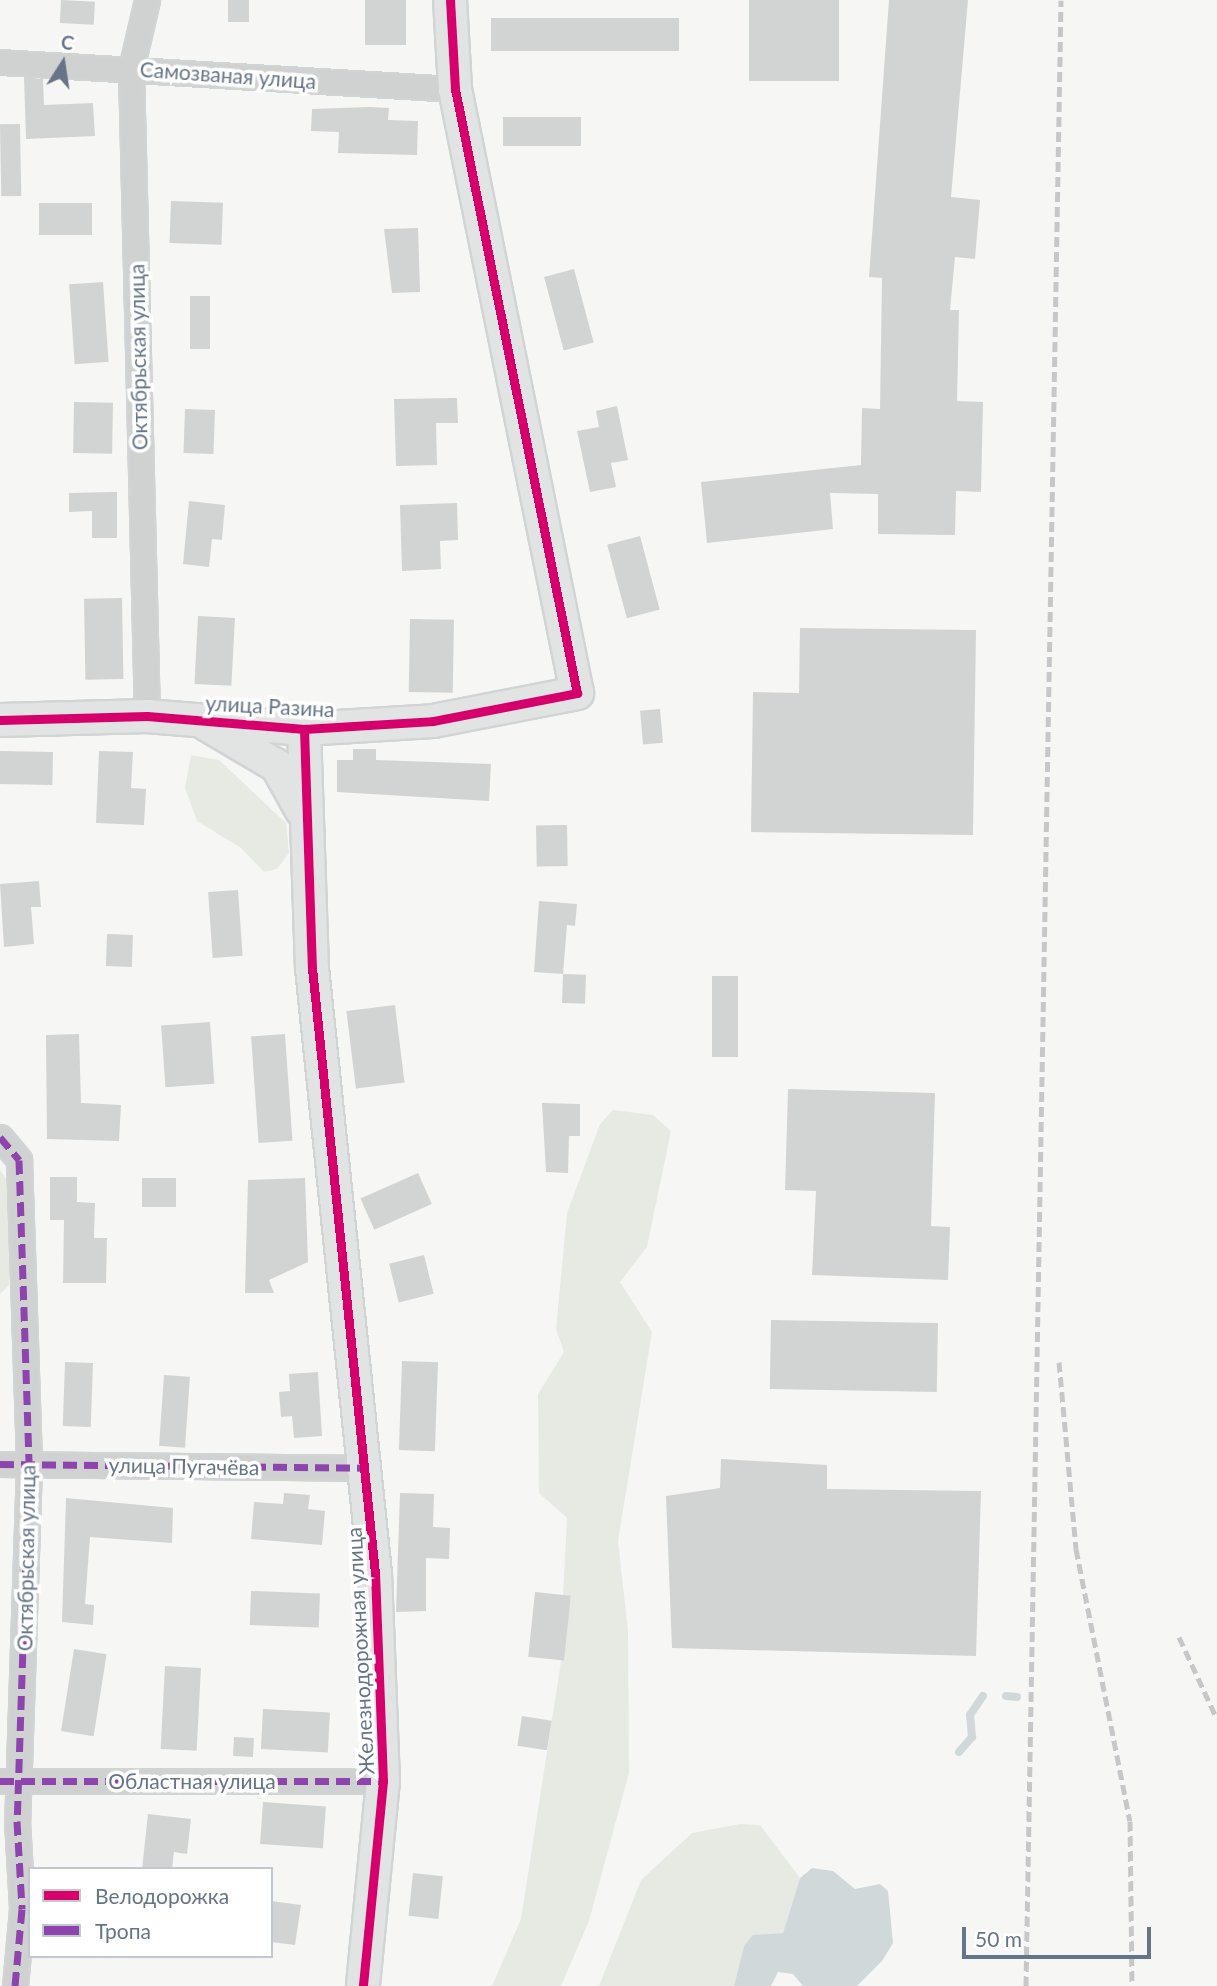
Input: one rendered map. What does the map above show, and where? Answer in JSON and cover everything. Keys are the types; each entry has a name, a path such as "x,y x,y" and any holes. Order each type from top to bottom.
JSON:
{"street":[{"name":"Октябрьская улица","path":"147,0 131,69 147,716"},
{"path":"450,0 455,89"},
{"name":"Самозваная улица","path":"0,62 455,89"},
{"name":"улица Разина","path":"0,720 147,716 304,729 433,721 577,693 455,89"},
{"path":"200,720 277,766 303,812"},
{"name":"Железнодорожная улица","path":"304,729 303,812 313,968 368,1468 383,1782 363,1986"},
{"name":"Октябрьская улица","path":"0,1137 19,1160 29,1465 10,1781 22,1909 15,1986"},
{"name":"улица Пугачёва","path":"0,1464 368,1468"},
{"name":"Областная улица","path":"10,1781 383,1782"}],"shaded area":[{"path":"191,755 219,760 286,823 289,853 277,869 264,872 241,848 197,821 185,788"},
{"path":"613,1110 653,1115 671,1131 647,1247 620,1282 652,1332 618,1541 628,1631 629,1773 589,1921 561,1986 492,1986 521,1919 571,1597 563,1595 567,1518 539,1493 538,1394 564,1352 556,1329 567,1213 600,1124"},
{"path":"0,1170 12,1186 9,1285 0,1294"},
{"path":"740,1824 760,1825 800,1878 783,1933 744,1946 734,1986 599,1986 641,1880 692,1833"},
{"path":"812,1868 833,1871 855,1889 880,1884 888,1891 893,1943 882,1961 857,1986 803,1986 793,1974 778,1972 771,1986 734,1986 744,1946 753,1935 783,1933 800,1878"}],"building":[{"path":"61,0 95,2 94,25 60,23"},
{"path":"228,0 249,0 249,22 228,22"},
{"path":"365,0 406,0 406,45 365,45"},
{"path":"749,0 839,0 839,81 749,81"},
{"path":"889,0 968,0 951,197 980,200 975,259 955,257 950,310 959,310 957,401 983,402 981,492 956,491 955,535 878,534 878,494 830,493 833,529 707,543 701,482 861,465 862,408 880,409 882,278 869,277"},
{"path":"491,18 679,18 679,51 491,51"},
{"path":"24,77 43,79 44,105 93,103 95,136 26,139"},
{"path":"389,108 388,120 418,121 417,155 338,153 339,132 311,131 312,109"},
{"path":"503,117 581,117 581,146 503,146"},
{"path":"0,124 20,124 21,196 1,196"},
{"path":"171,201 223,203 222,245 170,243"},
{"path":"39,203 92,203 92,235 39,235"},
{"path":"418,228 420,292 392,293 384,229"},
{"path":"574,269 594,342 564,350 544,277"},
{"path":"103,282 109,362 75,364 69,284"},
{"path":"190,296 210,296 210,349 190,349"},
{"path":"457,398 458,423 436,423 437,465 396,466 394,399"},
{"path":"74,402 113,403 112,454 73,453"},
{"path":"617,406 628,460 611,463 616,487 590,492 577,431 599,427 596,411"},
{"path":"185,409 215,410 213,454 183,453"},
{"path":"117,492 117,538 92,538 92,511 69,512 69,493"},
{"path":"189,501 225,505 222,540 212,539 209,567 183,564"},
{"path":"457,503 458,540 440,541 441,569 402,571 400,505"},
{"path":"640,536 660,609 627,618 607,545"},
{"path":"122,598 123,679 85,680 84,599"},
{"path":"198,616 235,618 231,686 194,684"},
{"path":"410,619 454,620 453,693 409,692"},
{"path":"800,628 976,630 973,835 751,832 753,692 799,693"},
{"path":"660,709 663,743 643,745 640,711"},
{"path":"353,749 376,749 376,760 491,764 489,801 337,792 337,760 353,760"},
{"path":"0,751 53,752 52,785 0,784"},
{"path":"99,751 133,752 131,788 146,789 144,825 96,823"},
{"path":"567,825 568,866 537,867 536,826"},
{"path":"39,881 41,907 31,907 34,944 4,947 0,884"},
{"path":"238,890 243,956 213,958 208,892"},
{"path":"539,901 577,904 575,926 567,925 563,974 534,972"},
{"path":"107,934 133,935 132,967 106,966"},
{"path":"563,974 586,975 585,1004 562,1003"},
{"path":"712,976 738,976 738,1057 712,1057"},
{"path":"395,1005 405,1082 356,1088 346,1011"},
{"path":"210,1022 214,1084 165,1087 161,1025"},
{"path":"79,1034 81,1103 121,1105 119,1141 47,1139 46,1035"},
{"path":"285,1034 292,1141 259,1143 251,1036"},
{"path":"788,1089 935,1093 931,1226 950,1227 948,1280 812,1275 816,1191 785,1190"},
{"path":"542,1103 580,1104 580,1136 569,1136 568,1173 546,1172"},
{"path":"418,1173 432,1204 374,1230 360,1199"},
{"path":"50,1177 77,1177 77,1202 95,1203 94,1238 107,1238 106,1283 63,1283 64,1220 50,1220"},
{"path":"142,1178 176,1178 176,1207 142,1207"},
{"path":"305,1178 308,1262 269,1280 274,1293 245,1293 248,1180"},
{"path":"424,1255 434,1294 399,1303 389,1264"},
{"path":"771,1320 938,1323 937,1392 770,1389"},
{"path":"402,1361 438,1362 435,1451 399,1450"},
{"path":"65,1362 93,1363 91,1427 63,1426"},
{"path":"318,1372 322,1436 294,1438 292,1416 281,1417 279,1392 290,1391 289,1374"},
{"path":"164,1375 190,1377 185,1448 159,1446"},
{"path":"721,1459 827,1465 827,1489 981,1491 976,1656 672,1648 666,1496 720,1488"},
{"path":"284,1493 310,1495 308,1509 325,1511 322,1545 251,1539 254,1502 283,1504"},
{"path":"400,1493 434,1494 433,1527 450,1528 449,1559 426,1558 426,1611 396,1612"},
{"path":"66,1498 173,1508 172,1543 90,1537 85,1604 94,1605 93,1625 62,1622"},
{"path":"251,1591 320,1593 319,1627 250,1625"},
{"path":"535,1592 571,1596 564,1660 528,1657"},
{"path":"74,1649 107,1654 94,1736 61,1731"},
{"path":"165,1666 201,1668 197,1751 161,1749"},
{"path":"263,1709 330,1713 328,1752 261,1749"},
{"path":"522,1716 552,1721 547,1750 517,1746"},
{"path":"234,1737 254,1738 253,1757 233,1756"},
{"path":"263,1802 326,1806 323,1848 260,1844"},
{"path":"148,1814 191,1819 187,1854 174,1852 172,1867 142,1867"},
{"path":"413,1873 443,1876 438,1919 409,1916"},
{"path":"273,1901 301,1905 295,1945 273,1942"}],"waterway":[{"path":"959,1752 972,1737 970,1715 983,1696"},
{"path":"1006,1696 1017,1697"}],"railway":[{"path":"1026,1986 1061,0"},
{"path":"1059,1362 1076,1549 1130,1821 1132,1986"},
{"path":"1179,1637 1217,1719"}],"marked path":[{"path":"0,1137 19,1160 29,1465 17,1821 22,1909 15,1986"},
{"path":"0,1464 368,1468"},
{"path":"0,1781 383,1781"}],"cycle path":[{"path":"0,720 147,716 304,729 433,721 577,693 455,89 450,0"},
{"path":"304,729 312,968 375,1573 383,1781 363,1986"}]}
